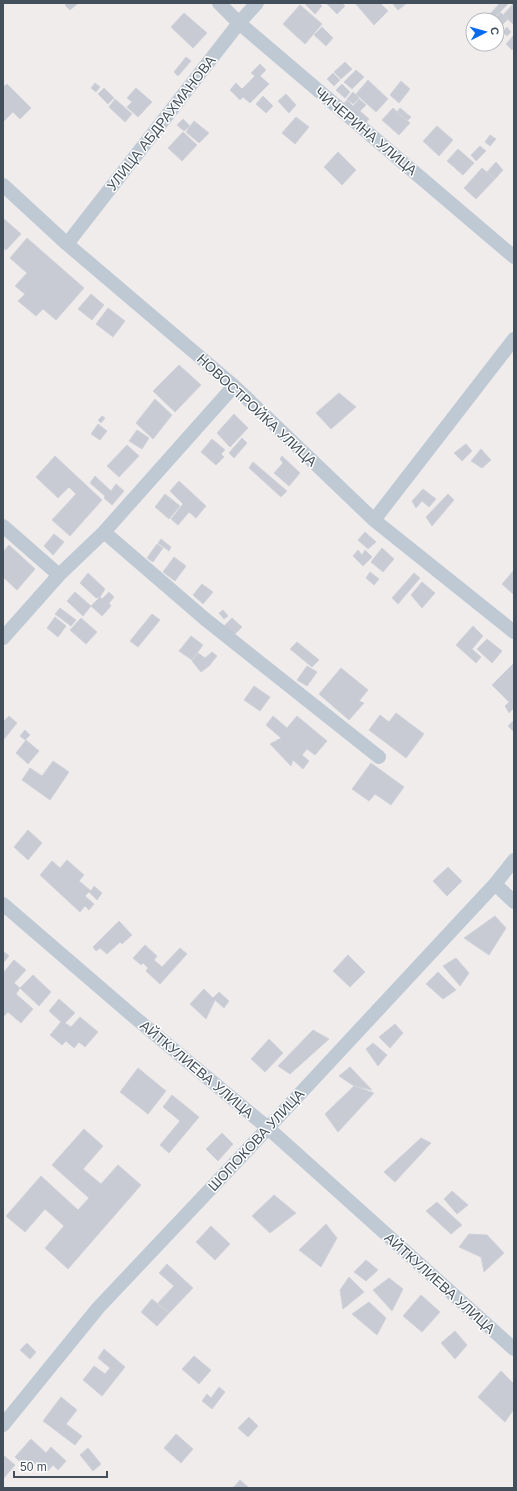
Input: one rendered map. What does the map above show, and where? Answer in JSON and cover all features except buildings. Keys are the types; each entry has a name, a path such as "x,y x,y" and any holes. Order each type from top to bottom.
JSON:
{"street":[{"name":"ЧИЧЕРИНА УЛИЦА","path":"219,3 240,23 514,257"},
{"name":"УЛИЦА АБДРАХМАНОВА","path":"67,244 257,3"},
{"name":"НОВОСТРОЙКА УЛИЦА","path":"3,185 67,244 234,386 374,520 514,632"},
{"path":"374,520 514,339"},
{"path":"3,638 59,575 104,532 234,386"},
{"path":"3,526 59,575"},
{"path":"104,532 205,619 379,757"},
{"name":"ШОПОКОВА УЛИЦА","path":"3,1425 98,1308 495,884 514,860"},
{"path":"495,884 514,902"},
{"name":"АЙТКУЛИЕВА УЛИЦА","path":"3,904 133,1016 268,1128 514,1349"}]}
